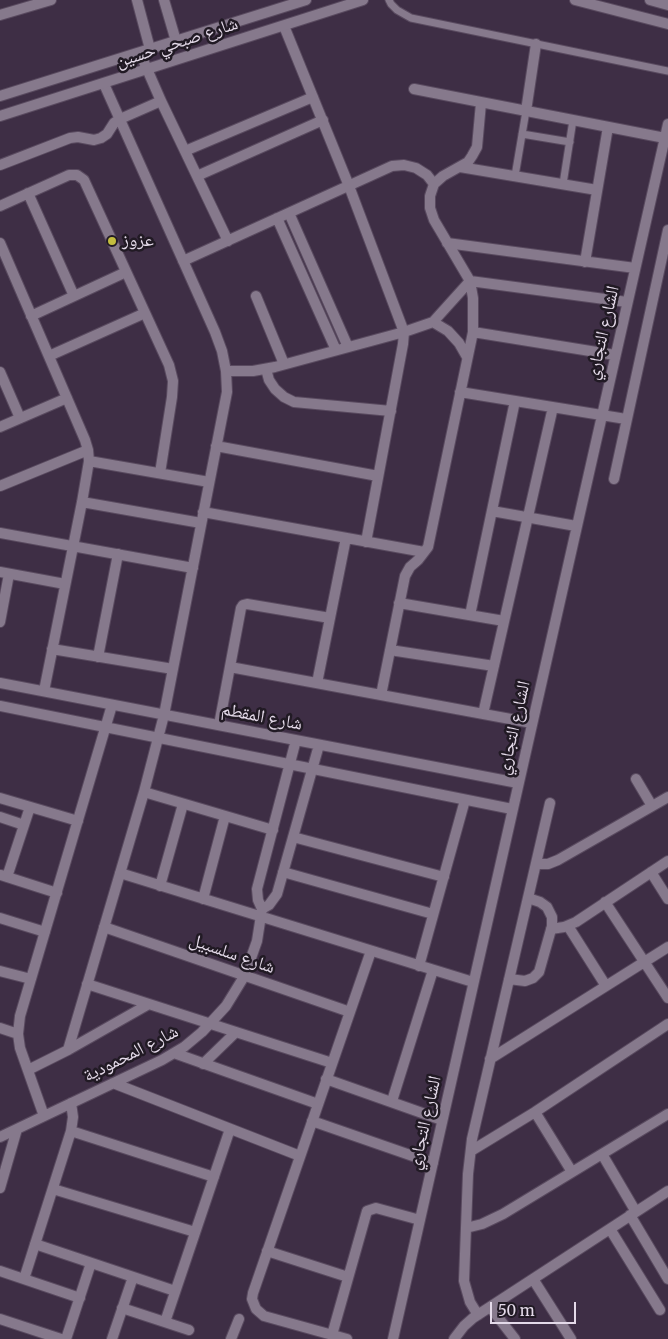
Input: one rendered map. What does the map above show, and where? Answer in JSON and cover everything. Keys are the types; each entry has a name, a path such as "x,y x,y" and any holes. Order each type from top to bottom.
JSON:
{"street":[{"path":"0,15 51,0"},
{"path":"137,0 147,70 160,101 228,241"},
{"path":"164,0 176,41"},
{"name":"شارع صبحي حسين","path":"0,96 176,41 290,2 306,0"},
{"name":"شارع صبحي حسين","path":"0,116 363,0"},
{"path":"575,0 668,24"},
{"path":"650,0 668,4"},
{"path":"284,26 349,186 404,332 366,542"},
{"path":"526,111 536,44"},
{"path":"68,1050 144,792 164,715 227,392 226,371 222,351 215,332 104,84"},
{"path":"414,90 665,138"},
{"path":"185,152 314,97"},
{"path":"0,165 70,138 78,137 94,140 101,138 120,119 160,101"},
{"path":"381,695 405,576 410,567 428,546 473,332 474,315 470,281 434,220 430,208 430,196 434,184 443,176 468,162 477,147 481,102"},
{"path":"197,176 322,120"},
{"name":"الشارع التجاري","path":"394,1339 668,124"},
{"path":"585,262 608,127"},
{"path":"183,261 392,166 404,165 416,168 426,174 434,184"},
{"path":"460,167 597,190"},
{"path":"0,206 69,175 81,177 170,365 173,381 172,397 160,473"},
{"path":"28,194 74,296"},
{"path":"289,213 348,347"},
{"path":"277,218 336,350"},
{"path":"614,479 668,230"},
{"path":"447,242 635,268"},
{"path":"0,243 85,440 88,456 82,502 44,691"},
{"path":"32,316 126,272"},
{"path":"226,371 266,369 404,332 433,322 470,281"},
{"path":"470,281 627,302"},
{"path":"256,296 284,364"},
{"path":"49,356 146,313"},
{"path":"433,322 448,331 460,343 467,357"},
{"path":"473,332 615,355"},
{"path":"266,369 269,380 275,389 284,397 294,402 391,410"},
{"path":"0,372 20,418"},
{"path":"460,392 626,419"},
{"path":"0,427 67,398"},
{"path":"470,615 515,401"},
{"path":"483,714 553,407"},
{"path":"216,446 378,476"},
{"path":"0,486 88,456 209,482"},
{"path":"82,502 201,523"},
{"path":"492,511 576,526"},
{"path":"203,512 424,552"},
{"path":"0,532 193,568"},
{"path":"317,683 346,538"},
{"path":"98,657 118,554"},
{"path":"0,622 4,573 65,584"},
{"path":"399,603 504,621"},
{"path":"220,725 243,605 247,604 330,618"},
{"path":"52,649 173,669"},
{"path":"390,650 494,666"},
{"path":"230,667 532,723"},
{"name":"شارع المقطم","path":"0,683 518,783"},
{"path":"44,1116 20,1048 18,1034 20,1016 112,705"},
{"path":"0,706 512,809"},
{"path":"261,913 257,889 296,740"},
{"path":"261,913 275,898 319,745"},
{"path":"636,778 652,806"},
{"path":"144,792 273,830"},
{"path":"536,864 553,862 668,797"},
{"path":"0,798 78,821"},
{"path":"419,966 465,800"},
{"path":"478,1315 470,1302 464,1281 471,1150 476,1116 550,803"},
{"path":"160,886 183,804"},
{"path":"30,807 3,876 57,893"},
{"path":"203,899 225,816"},
{"path":"0,817 24,824"},
{"path":"293,837 444,877"},
{"path":"551,929 568,926 668,861"},
{"path":"283,872 433,914"},
{"path":"651,872 668,899"},
{"path":"120,873 203,899 261,913 371,951 473,982"},
{"path":"509,979 525,981 536,975 542,965 551,929 552,922 549,910 540,902 528,898"},
{"path":"605,902 668,998"},
{"name":"شارع المحمودية","path":"0,1137 174,1053 193,1040 211,1024 226,1006 244,975 254,953 261,913"},
{"path":"0,918 45,932"},
{"name":"شارع سلسبيل","path":"104,926 350,1012"},
{"path":"568,926 606,986"},
{"path":"490,1059 668,947"},
{"path":"371,951 253,1293 256,1309 269,1318 339,1338 348,1277 365,1214 370,1209 376,1208 420,1220"},
{"path":"392,1101 433,970"},
{"path":"0,971 31,979"},
{"path":"87,984 332,1063"},
{"path":"28,1070 68,1050 149,1004"},
{"path":"471,1150 535,1112 668,1024"},
{"path":"0,1028 18,1034"},
{"path":"204,1064 236,1032"},
{"path":"174,1053 318,1104"},
{"path":"326,1079 442,1120"},
{"path":"113,1083 300,1156"},
{"path":"24,1279 71,1131 73,1117 71,1103"},
{"path":"535,1112 572,1172"},
{"path":"466,1228 496,1218 668,1114"},
{"path":"312,1121 433,1163"},
{"path":"0,1188 17,1129"},
{"path":"165,1322 230,1129"},
{"path":"71,1131 214,1177"},
{"path":"602,1154 668,1279"},
{"path":"53,1189 195,1232"},
{"path":"454,1339 464,1326 478,1315 668,1191"},
{"path":"610,1229 660,1310"},
{"path":"35,1244 175,1291"},
{"path":"268,1251 348,1277"},
{"path":"66,1339 92,1263"},
{"path":"0,1271 80,1298"},
{"path":"112,1339 133,1277"},
{"path":"534,1279 571,1339"},
{"path":"490,1307 515,1339"},
{"path":"122,1308 189,1330"},
{"path":"0,1319 61,1339"},
{"path":"231,1339 239,1319"}],"lane":[{"path":"389,0 397,10 411,18 668,71"},
{"path":"515,176 526,111"},
{"path":"563,184 573,120"},
{"path":"522,134 570,142"}],"place":[{"name":"عزوز","path":"112,241"}]}
